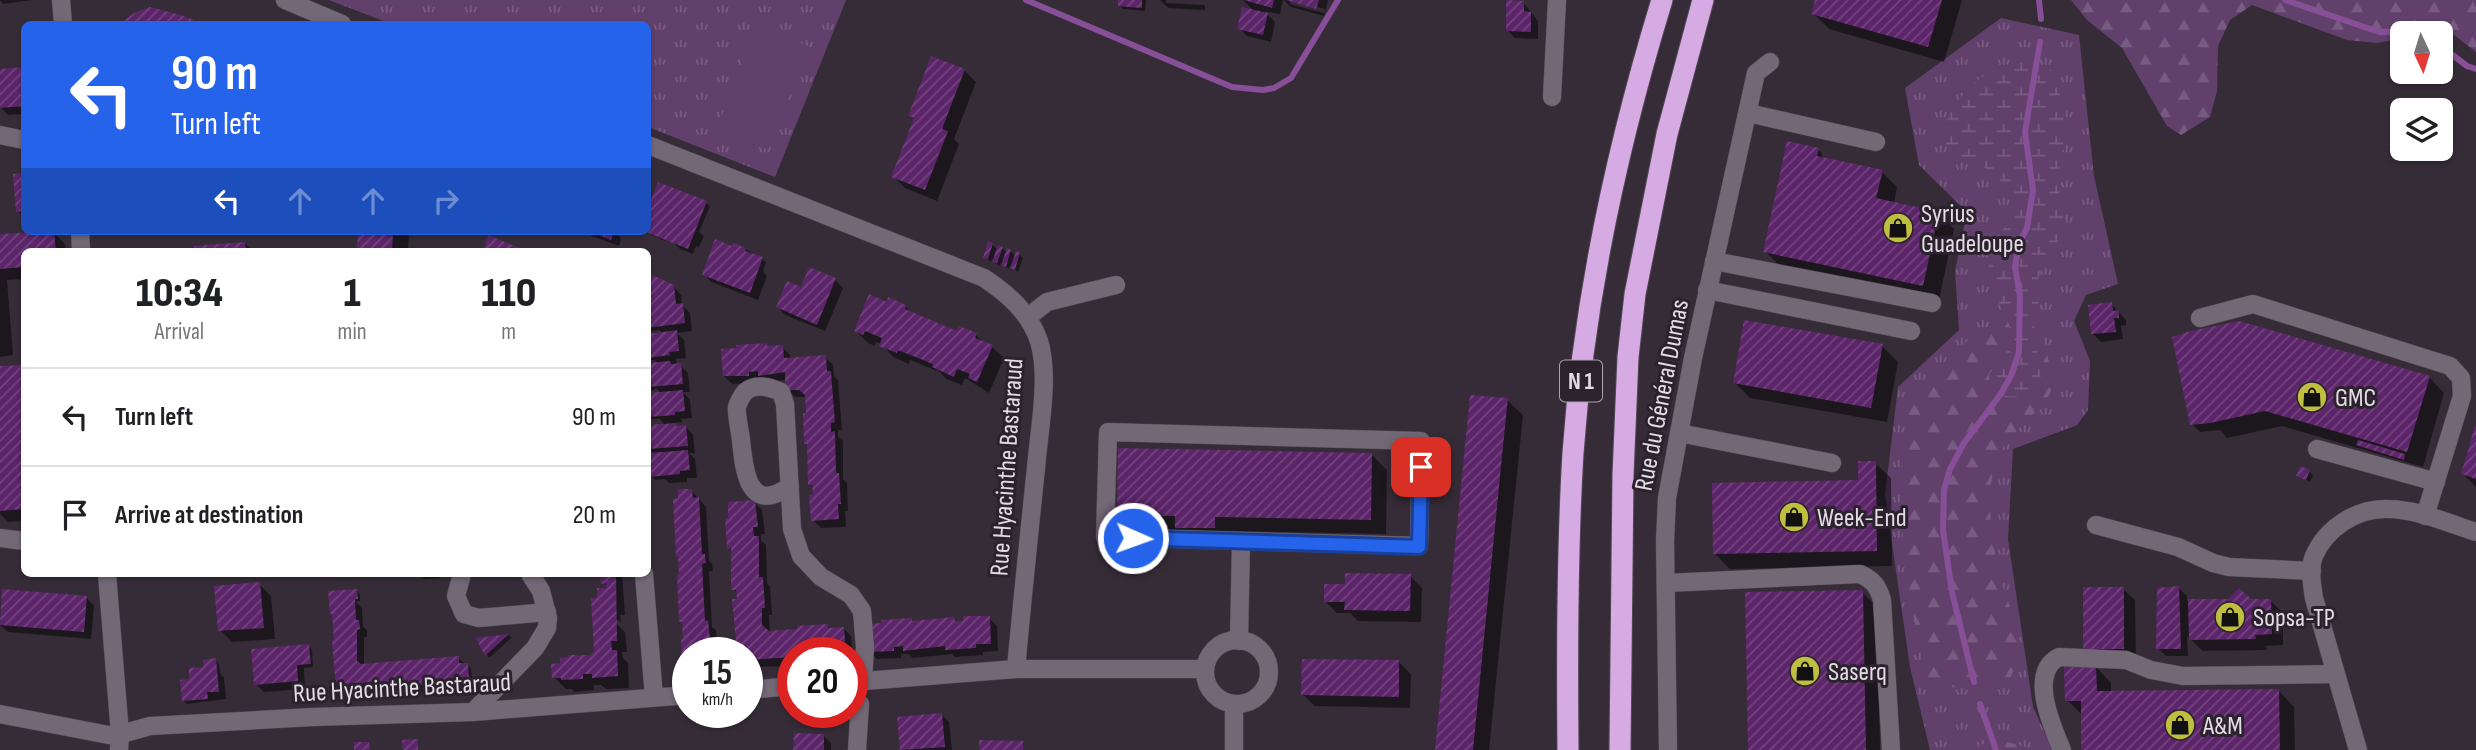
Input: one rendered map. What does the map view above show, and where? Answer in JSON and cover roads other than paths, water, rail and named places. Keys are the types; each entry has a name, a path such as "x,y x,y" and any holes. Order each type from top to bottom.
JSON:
{"highway":[{"name":"N 1","path":"1620,750 1623,475 1628,357 1635,294 1667,134 1703,0"},
{"name":"N 1","path":"1568,750 1573,452 1582,371 1607,214 1628,119 1658,6"}],"street":[{"path":"61,0 63,21"},
{"path":"285,0 335,21"},
{"path":"1552,97 1557,0"},
{"name":"Rue du Général Dumas","path":"1668,750 1667,498 1707,290 1756,73 1770,62"},
{"path":"1748,113 1876,142"},
{"path":"0,135 21,139"},
{"name":"Rue Hyacinthe Bastaraud","path":"651,146 984,278 1008,294 1028,317 1043,357 1042,405 1016,669"},
{"path":"1714,261 1932,303"},
{"path":"1028,317 1047,302 1116,285"},
{"path":"1707,290 1911,331"},
{"path":"2200,318 2253,304 2450,366 2461,378 2462,396 2425,516"},
{"path":"790,486 778,495 763,495 751,488 744,474 737,407 743,393 753,387 769,387 781,392 785,404 790,486 792,529 801,555 821,577 851,595 862,611 864,637"},
{"path":"1108,432 1421,441 1419,547 1241,541 1105,537 1108,432"},
{"path":"1679,433 1832,463"},
{"path":"2317,449 2436,482"},
{"path":"2358,750 2314,598 2313,558 2323,539 2354,516 2372,510 2387,509 2425,516 2476,532"},
{"path":"2096,526 2178,547 2213,564 2312,571"},
{"path":"0,538 21,541"},
{"path":"1239,640 1241,541"},
{"path":"1666,583 1860,574 1871,579 1879,588 1882,600 1891,750"},
{"path":"107,577 120,742"},
{"path":"461,577 456,596 464,614 479,618 547,612"},
{"path":"473,712 542,640 547,628 547,612 541,592 532,577"},
{"path":"644,577 654,697"},
{"path":"1239,640 1257,648 1268,665 1269,675 1266,684 1254,699 1234,704 1216,696 1206,680 1205,669 1213,651 1229,641 1239,640"},
{"path":"2062,750 2049,720 2044,689 2045,672 2050,662 2059,657 2126,660 2151,670 2183,676 2336,674"},
{"path":"868,680 1016,669 1205,669"},
{"name":"Rue Hyacinthe Bastaraud","path":"0,715 114,736 120,742 150,726 473,712 672,696"},
{"path":"1234,704 1234,750"},
{"path":"858,750 859,728"}],"waterway":[{"path":"1026,0 1232,87 1263,90 1274,88 1291,78 1338,0"},
{"path":"2039,0 2041,19"},
{"path":"2285,0 2379,32 2390,32"},
{"path":"1974,682 1952,592 1943,530 1944,490 1950,469 1964,443 2000,395 2011,376 2019,352 2020,296 2015,267 2019,243 2027,228 2033,190 2025,132 2040,42"},
{"path":"2454,56 2476,69"},
{"path":"1980,704 1996,750"}],"place":[{"name":"Syrius Guadeloupe","path":"1898,228"},
{"name":"GMC","path":"2312,397"},
{"name":"Week-End","path":"1794,517"},
{"name":"Sopsa-TP","path":"2230,617"},
{"name":"Saserq","path":"1805,671"},
{"name":"A&M","path":"2180,725"}]}
